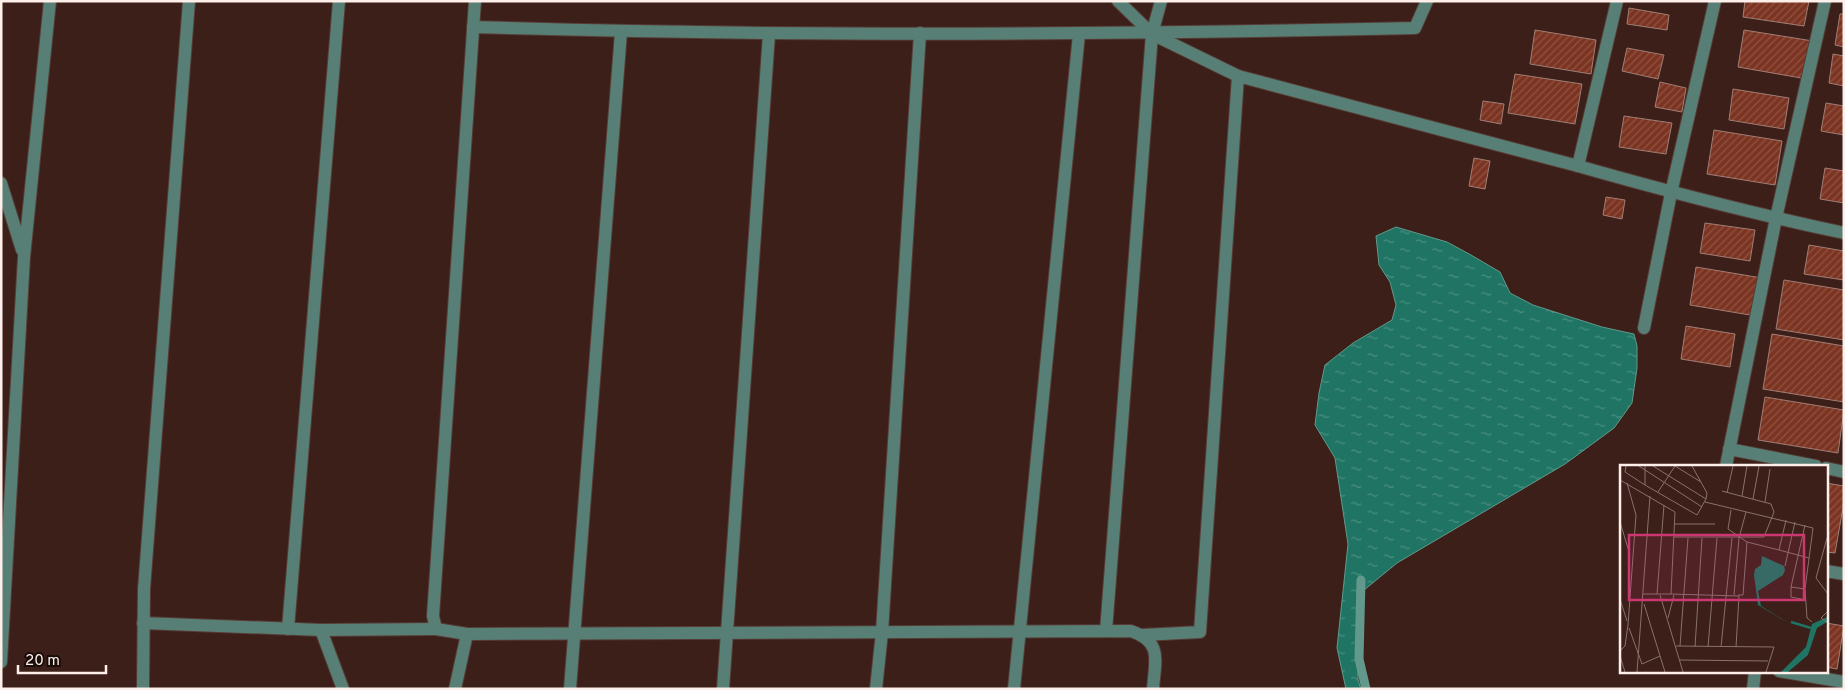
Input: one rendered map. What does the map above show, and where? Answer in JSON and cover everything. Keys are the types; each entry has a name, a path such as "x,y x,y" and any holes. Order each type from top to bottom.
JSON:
{"street":[{"path":"1,662 24,257 50,1"},
{"path":"143,689 143,623 188,1"},
{"path":"288,629 340,1"},
{"path":"436,629 434,616 475,1"},
{"path":"1118,1 1152,34 1238,76 1578,166 1671,193 1844,232"},
{"path":"1106,630 1152,34 1161,1"},
{"path":"473,27 621,32 770,34 1152,34 1415,28 1427,1"},
{"path":"1578,166 1617,1"},
{"path":"1644,328 1671,193 1715,1"},
{"path":"1726,465 1776,218 1825,1"},
{"path":"570,689 621,32"},
{"path":"876,689 882,632 920,33"},
{"path":"723,689 770,34"},
{"path":"1014,689 1079,34"},
{"path":"1142,635 1200,632 1238,76"},
{"path":"1,184 24,257"},
{"path":"1730,449 1811,465"},
{"path":"1828,468 1844,472"},
{"path":"1828,571 1844,574"},
{"path":"143,623 321,630 436,629 467,634 1131,630 1142,635 1153,646 1155,657 1153,689"},
{"path":"321,630 343,689"},
{"path":"455,689 467,634"},
{"path":"1753,689 1756,672"},
{"path":"1785,672 1844,682"}],"water":[{"path":"1396,227 1447,242 1471,255 1500,272 1510,293 1533,305 1602,327 1634,334 1637,346 1637,368 1632,403 1614,428 1565,464 1397,563 1358,595 1358,680 1361,689 1346,689 1337,648 1348,544 1335,458 1315,425 1325,365 1353,343 1392,320 1396,305 1390,282 1379,265 1376,236"}],"building":[{"path":"1745,1 1809,1 1804,26 1743,17"},
{"path":"1629,8 1669,15 1667,30 1627,24"},
{"path":"1840,14 1844,14 1844,47 1835,45"},
{"path":"1535,30 1596,40 1591,74 1530,64"},
{"path":"1744,30 1813,41 1807,79 1738,67"},
{"path":"1627,48 1664,55 1658,79 1622,71"},
{"path":"1833,54 1844,56 1844,86 1829,83"},
{"path":"1515,74 1582,84 1575,124 1508,113"},
{"path":"1660,82 1686,88 1682,112 1655,107"},
{"path":"1733,89 1789,98 1784,129 1729,120"},
{"path":"1483,101 1504,104 1501,124 1480,120"},
{"path":"1826,103 1844,106 1844,135 1821,131"},
{"path":"1624,116 1672,123 1666,154 1619,147"},
{"path":"1714,130 1782,141 1775,185 1707,174"},
{"path":"1474,158 1490,161 1485,189 1469,186"},
{"path":"1825,168 1844,171 1844,203 1820,199"},
{"path":"1606,197 1625,200 1622,219 1603,215"},
{"path":"1705,223 1755,230 1750,261 1700,253"},
{"path":"1809,245 1844,251 1844,280 1804,274"},
{"path":"1696,267 1762,278 1756,316 1690,305"},
{"path":"1784,280 1844,290 1844,340 1776,329"},
{"path":"1686,326 1735,334 1730,367 1681,359"},
{"path":"1772,334 1844,346 1844,402 1763,389"},
{"path":"1765,397 1844,410 1838,453 1758,440"},
{"path":"1828,483 1844,486 1844,502 1835,553 1828,552"},
{"path":"1828,623 1844,626 1837,669 1828,667"}],"waterway":[{"path":"1361,580 1359,659 1366,689"}]}
